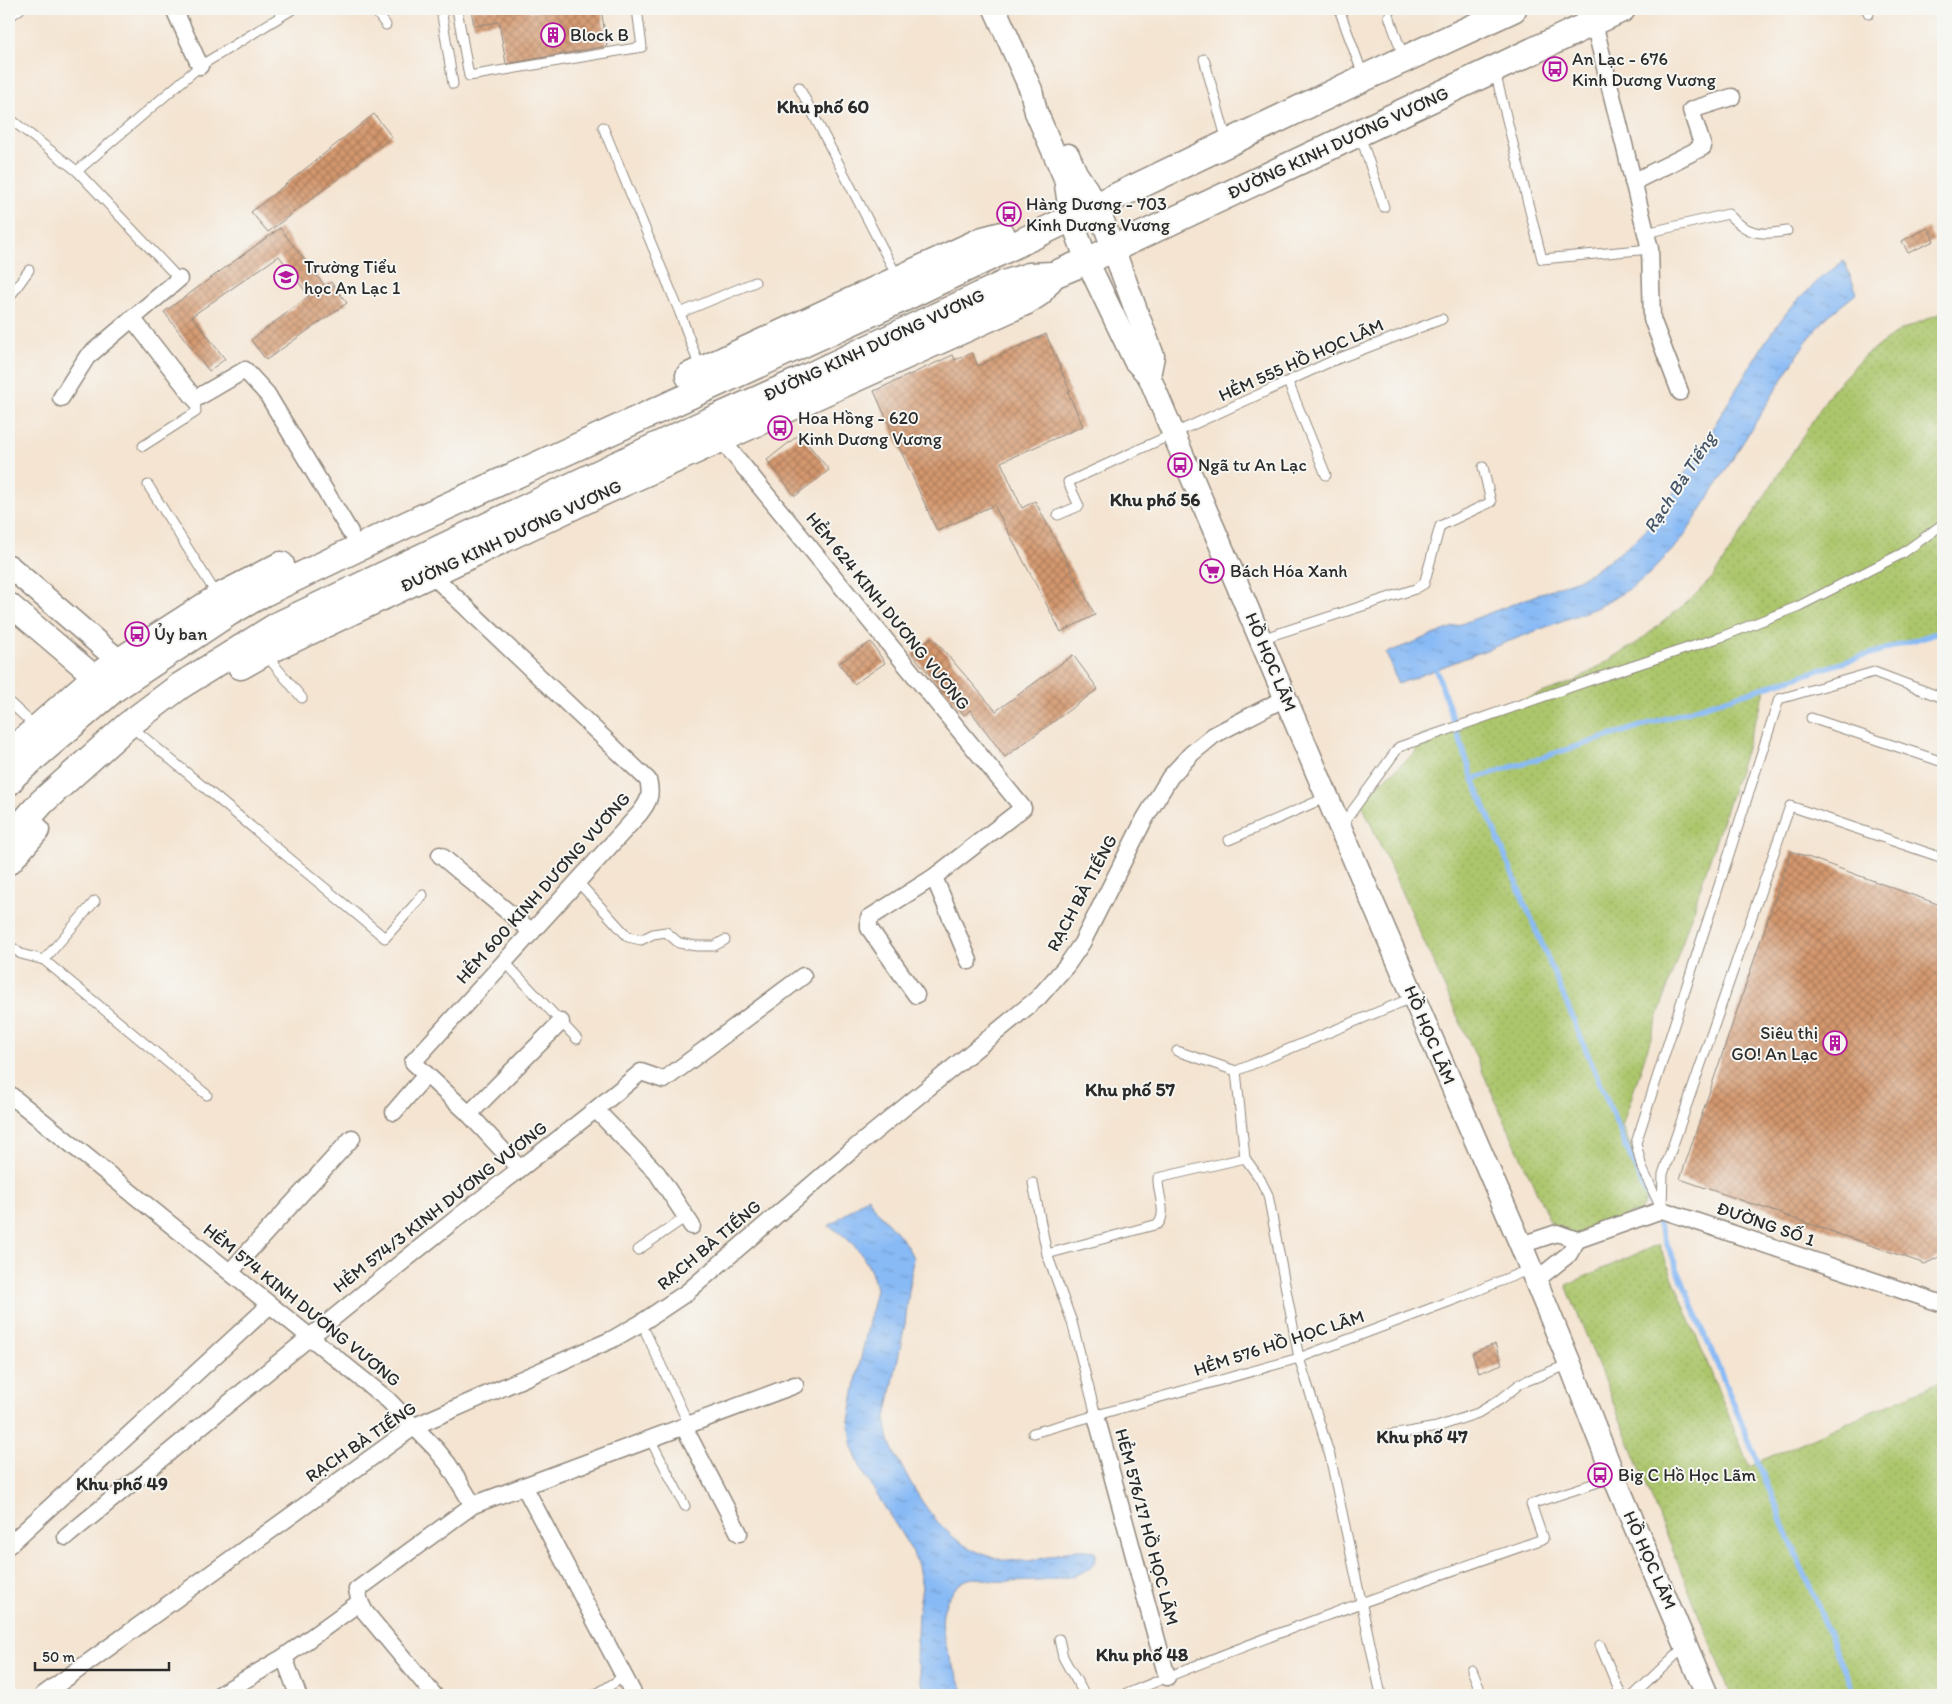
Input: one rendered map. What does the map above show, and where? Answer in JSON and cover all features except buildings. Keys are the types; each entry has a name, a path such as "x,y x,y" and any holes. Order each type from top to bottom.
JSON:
{"main road":[{"name":"HỒ HỌC LÃM","path":"995,9 1031,90 1036,112 1065,178 1070,218 1087,261 1135,361 1149,376 1340,827 1521,1245 1565,1366 1708,1695"},
{"name":"ĐƯỜNG KINH DƯƠNG VƯƠNG","path":"9,753 95,677 219,597 354,540 906,297 1096,205 1513,9"},
{"name":"ĐƯỜNG KINH DƯƠNG VƯƠNG","path":"9,861 50,814 139,733 193,693 382,586 423,557 804,390 1016,279 1029,276 1053,275 1113,250 1622,9"},
{"name":"HỒ HỌC LÃM","path":"1031,90 1042,99 1076,173 1096,205 1154,356 1149,376"},
{"name":"ĐƯỜNG KINH DƯƠNG VƯƠNG","path":"9,782 114,689 230,612 354,540 420,498 701,371 898,278 995,236 1008,234 1032,236"},
{"name":"ĐƯỜNG KINH DƯƠNG VƯƠNG","path":"9,839 42,802 121,731 180,686 278,625 382,586 431,574 601,493 714,430"},
{"path":"354,540 382,586"},
{"path":"9,566 119,662"},
{"path":"9,604 95,677"}],"street":[{"path":"174,9 200,66"},
{"path":"1594,22 1648,241 1652,319 1680,392"},
{"path":"1633,182 1703,147 1691,110 1732,97"},
{"path":"61,398 87,357 179,279"},
{"path":"132,318 195,399 245,370 267,394 354,540"},
{"name":"HẺM 624 KINH DƯƠNG VƯƠNG","path":"714,430 1023,808 934,877"},
{"name":"HẺM 600 KINH DƯƠNG VƯƠNG","path":"426,1075 413,1062 578,882 649,801 651,791 648,780 431,574"},
{"name":"RẠCH BÀ TIẾNG","path":"60,1695 419,1429 585,1364 646,1333 670,1318 714,1284 865,1153 1046,1005 1076,971 1091,949 1153,825 1171,795 1188,772 1220,744 1288,703"},
{"name":"RẠCH BÀ TIẾNG","path":"43,1695 419,1429 611,1340 664,1309 708,1275 886,1121 1022,1012 1053,982 1082,943 1144,820 1175,771 1191,754 1214,735 1288,703"},
{"path":"440,855 532,932"},
{"path":"916,995 869,928 869,918 934,877 969,960"},
{"name":"HẺM 574/3 KINH DƯƠNG VƯƠNG","path":"66,1537 310,1337 519,1168 596,1110 641,1072 664,1080 803,976"},
{"path":"469,1114 562,1022"},
{"path":"394,1112 426,1075 469,1114 519,1168"},
{"name":"HẺM 574 KINH DƯƠNG VƯƠNG","path":"9,1094 388,1400 419,1429 448,1464 473,1505"},
{"path":"596,1110 657,1173 689,1222"},
{"path":"230,1272 352,1138"},
{"path":"1521,1245 1557,1233 1577,1240 1662,1210"},
{"name":"ĐƯỜNG SỐ 1","path":"1662,1210 1943,1304"},
{"path":"1533,1275 1569,1254 1577,1240"},
{"path":"9,1545 270,1305"},
{"path":"434,1695 365,1612 357,1590 473,1505 795,1385"},
{"name":"HẺM 576/17 HỒ HỌC LÃM","path":"1096,1416 1167,1677"},
{"path":"686,1426 739,1533"},
{"path":"524,1486 634,1695"},
{"path":"219,1695 284,1657 360,1602"},
{"path":"284,1657 298,1695"}],"lane":[{"path":"9,17 20,9"},
{"path":"77,170 200,66 293,9"},
{"path":"374,9 386,26"},
{"path":"441,9 453,84"},
{"path":"456,9 469,76 642,47 637,9"},
{"path":"1340,9 1364,78"},
{"path":"1389,16 1404,60"},
{"path":"1204,59 1228,144"},
{"path":"1494,70 1542,259 1648,241 1728,214 1737,223 1752,231 1767,235 1787,232"},
{"path":"799,87 898,278"},
{"path":"9,118 77,170 179,279"},
{"path":"602,127 680,313 701,371"},
{"path":"1360,133 1384,207"},
{"path":"9,298 29,270"},
{"path":"680,313 755,282"},
{"name":"HẺM 555 HỒ HỌC LÃM","path":"1058,515 1079,506 1068,482 1332,361 1442,319"},
{"path":"1288,382 1326,475"},
{"path":"143,446 196,412 195,399"},
{"path":"1261,639 1415,589 1424,584 1440,526 1491,502 1483,467"},
{"path":"148,485 219,597"},
{"path":"1340,827 1399,747 1721,637 1799,606 1903,553 1943,524"},
{"path":"264,653 302,698"},
{"path":"1662,1210 1642,1168 1636,1143 1779,699 1874,672 1943,698"},
{"path":"9,702 38,728"},
{"path":"1811,718 1943,762"},
{"path":"139,733 385,938 423,895"},
{"path":"1229,840 1327,796"},
{"path":"1662,1210 1663,1174 1790,806 1943,858"},
{"path":"578,882 628,937 641,940 654,934 666,932 679,943 705,946 714,946 725,940"},
{"path":"44,960 95,901"},
{"path":"9,945 21,954 44,960 206,1095"},
{"path":"504,961 578,1039"},
{"path":"1177,1051 1236,1071 1415,997"},
{"path":"1236,1071 1245,1158 1260,1179 1268,1195 1299,1358 1330,1456 1381,1695"},
{"path":"1047,1254 1158,1224 1162,1214 1157,1187 1158,1178 1245,1158"},
{"path":"1033,1183 1047,1254 1072,1322 1096,1416"},
{"path":"638,1250 689,1222"},
{"name":"HẺM 576 HỒ HỌC LÃM","path":"1033,1433 1299,1358 1464,1296 1533,1275"},
{"path":"646,1333 686,1426"},
{"path":"1385,1436 1438,1427 1478,1413 1532,1378 1565,1366"},
{"path":"650,1439 685,1506"},
{"path":"1124,1695 1362,1603 1543,1539 1531,1504 1614,1477"},
{"path":"1059,1639 1063,1657 1085,1695"},
{"path":"1634,1695 1687,1644"},
{"path":"1600,1645 1621,1695"},
{"path":"1472,1670 1482,1695"},
{"path":"596,1695 625,1676"}],"green space":[{"path":"1943,312 1943,632 1766,688 1622,1126 1650,1193 1640,1211 1575,1235 1553,1228 1360,800 1416,752 1412,740 1575,681 1637,643 1691,599 1714,576 1832,390 1864,356 1899,331"},
{"path":"1659,1244 1749,1466 1943,1380 1943,1695 1731,1695 1566,1285"}],"water":[{"name":"Rạch Bà Tiếng","path":"1844,261 1857,293 1828,316 1805,343 1680,542 1649,574 1631,588 1598,607 1398,684 1386,653 1583,577 1618,554 1638,537 1665,506 1767,339 1790,308 1821,278"},
{"path":"868,1197 904,1242 913,1258 905,1324 886,1417 886,1426 892,1447 916,1492 939,1523 952,1536 983,1554 1002,1559 1024,1561 1069,1551 1087,1550 1095,1552 1095,1562 1092,1567 1074,1576 1051,1580 1026,1581 992,1581 973,1578 955,1588 946,1603 943,1629 945,1643 966,1695 925,1695 916,1657 918,1613 922,1587 918,1566 912,1551 861,1469 853,1449 849,1421 876,1289 874,1279 860,1252 838,1231 829,1226"}],"waterway":[{"path":"1473,779 1943,631"},
{"path":"1434,663 1473,779 1855,1695"}],"place":[{"name":"Block B","path":"553,35"},
{"name":"An Lạc - 676 Kinh Dương Vương","path":"1555,69"},
{"name":"Hàng Dương - 703 Kinh Dương Vương","path":"1009,214"},
{"name":"Trường Tiểu học An Lạc 1","path":"286,277"},
{"name":"Hoa Hồng - 620 Kinh Dương Vương","path":"780,428"},
{"name":"Ngã tư An Lạc","path":"1180,465"},
{"name":"Bách Hóa Xanh","path":"1212,571"},
{"name":"Ủy ban","path":"137,634"},
{"name":"Siêu thị GO! An Lạc","path":"1835,1043"},
{"name":"Big C Hồ Học Lãm","path":"1600,1475"}],"district":[{"name":"Khu phố 60","path":"823,106"},
{"name":"Khu phố 56","path":"1155,499"},
{"name":"Khu phố 57","path":"1130,1089"},
{"name":"Khu phố 47","path":"1422,1436"},
{"name":"Khu phố 49","path":"122,1483"},
{"name":"Khu phố 48","path":"1142,1654"}]}
